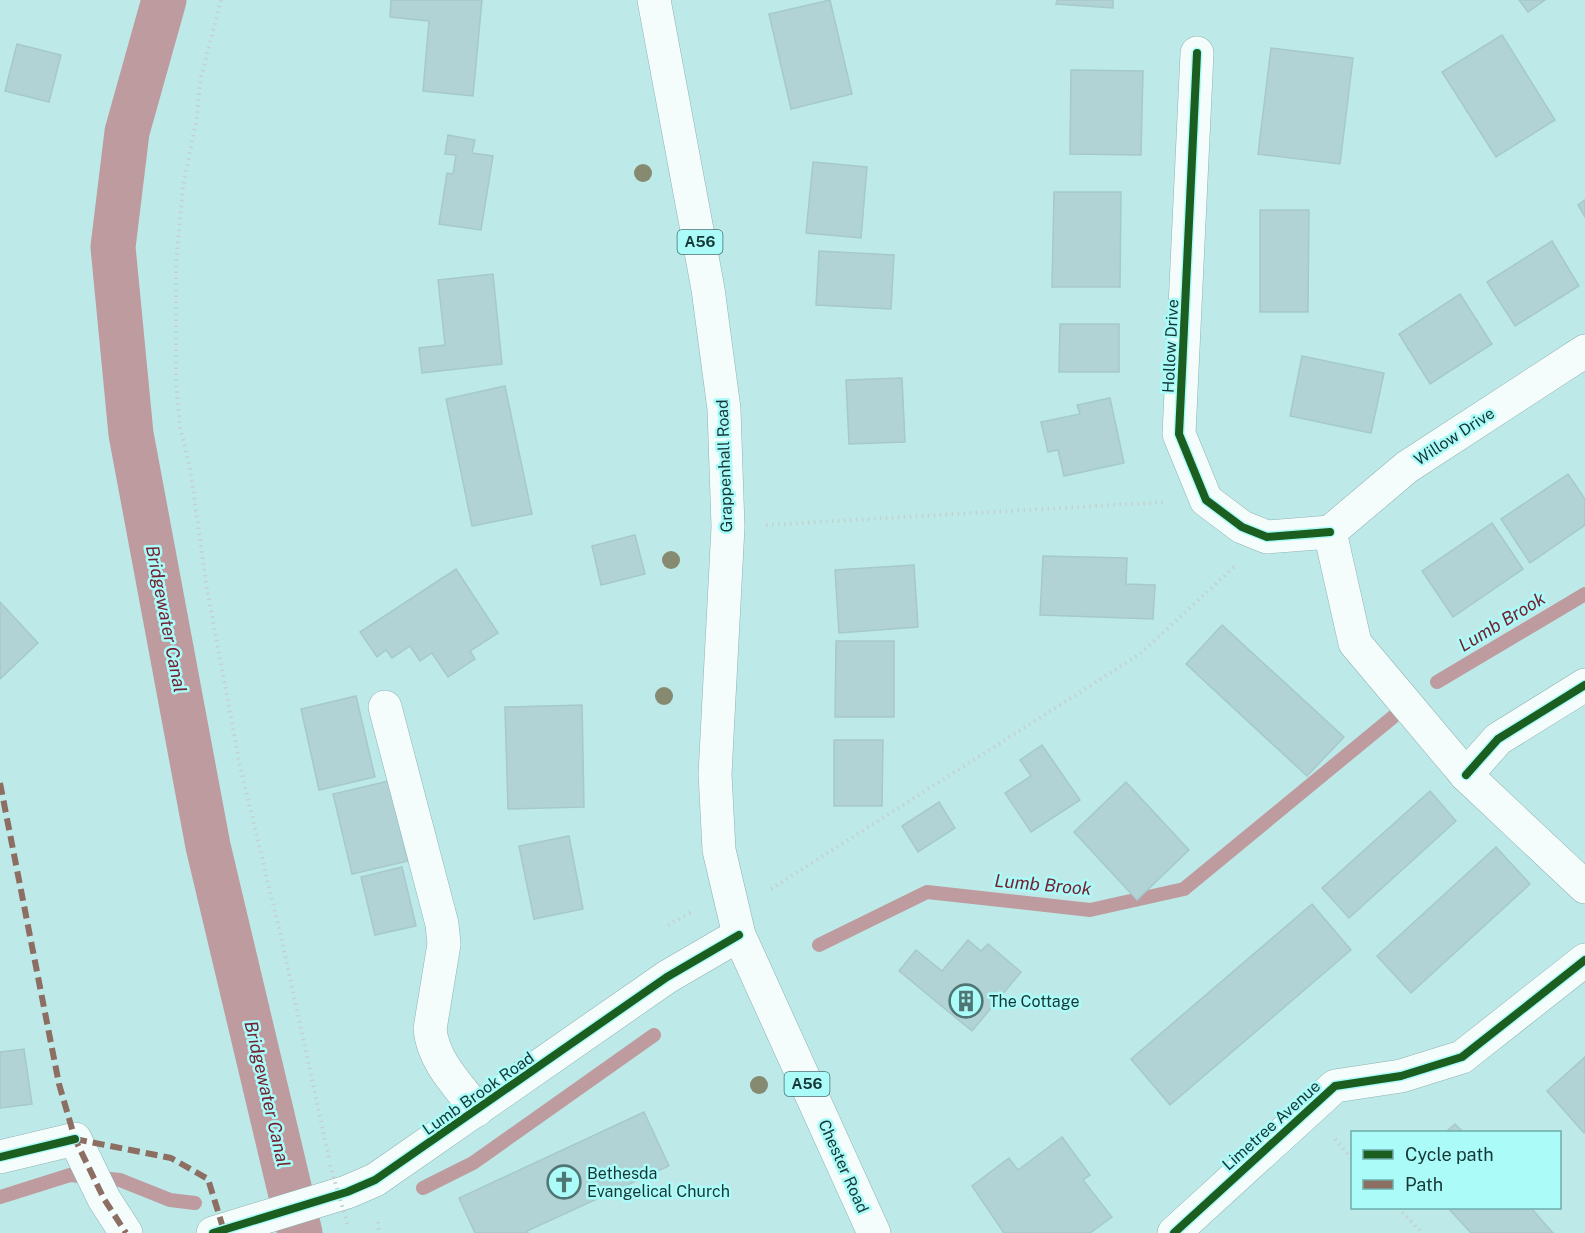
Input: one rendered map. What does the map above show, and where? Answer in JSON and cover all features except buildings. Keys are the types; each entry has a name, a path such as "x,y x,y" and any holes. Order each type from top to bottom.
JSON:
{"street":[{"name":"Grappenhall Road","path":"654,0 708,289 724,409 728,527 715,774 719,850 739,935"},
{"name":"Hollow Drive","path":"1197,53 1179,434 1206,500"},
{"name":"Willow Drive","path":"1330,532 1407,467 1585,351"},
{"path":"1206,500 1242,527 1267,537 1330,532 1355,643 1406,700 1466,775 1585,887"},
{"path":"1466,775 1498,739 1585,685"},
{"path":"385,707 442,924 444,944 430,1029 431,1042 438,1058 477,1110"},
{"name":"Lumb Brook Road","path":"213,1233 347,1192 375,1180 667,977 739,935"},
{"name":"Chester Road","path":"739,935 874,1233"},
{"name":"Limetree Avenue","path":"1174,1233 1335,1086 1401,1076 1462,1057 1585,960"},
{"path":"0,1157 75,1139 104,1199 126,1233"}],"path":[{"path":"221,0 200,81 196,117 183,186 175,286 176,382 180,427 190,468 207,589 240,766 282,941 330,1165 348,1226"},
{"path":"728,527 1206,500"},
{"path":"771,889 1140,654 1267,537"},
{"path":"668,925 701,906"},
{"path":"1399,1209 1422,1233"}],"waterway":[{"name":"Bridgewater Canal","path":"164,0 127,132 113,247 131,434 208,846 300,1233"},
{"name":"Lumb Brook","path":"1437,682 1585,594"},
{"name":"Lumb Brook","path":"819,945 927,892 1090,910 1184,889 1393,717"},
{"path":"423,1188 473,1163 654,1035"},
{"name":"Lumb Brook","path":"0,1197 70,1175 120,1180 170,1200 195,1203"}],"marked path":[{"path":"0,783 59,1084 75,1139 104,1199 126,1233"},
{"path":"75,1139 171,1158 208,1179 224,1231"}],"cycle path":[{"path":"1197,53 1179,434 1206,500 1242,527 1267,537 1330,532"},
{"path":"1466,775 1498,739 1585,685"},
{"path":"213,1233 347,1192 375,1180 667,977 739,935"},
{"path":"1174,1233 1335,1086 1401,1076 1462,1057 1585,960"},
{"path":"0,1157 75,1139"}],"place":[{"name":"The Cottage","path":"966,1001"},
{"name":"Bethesda Evangelical Church","path":"564,1182"}]}
